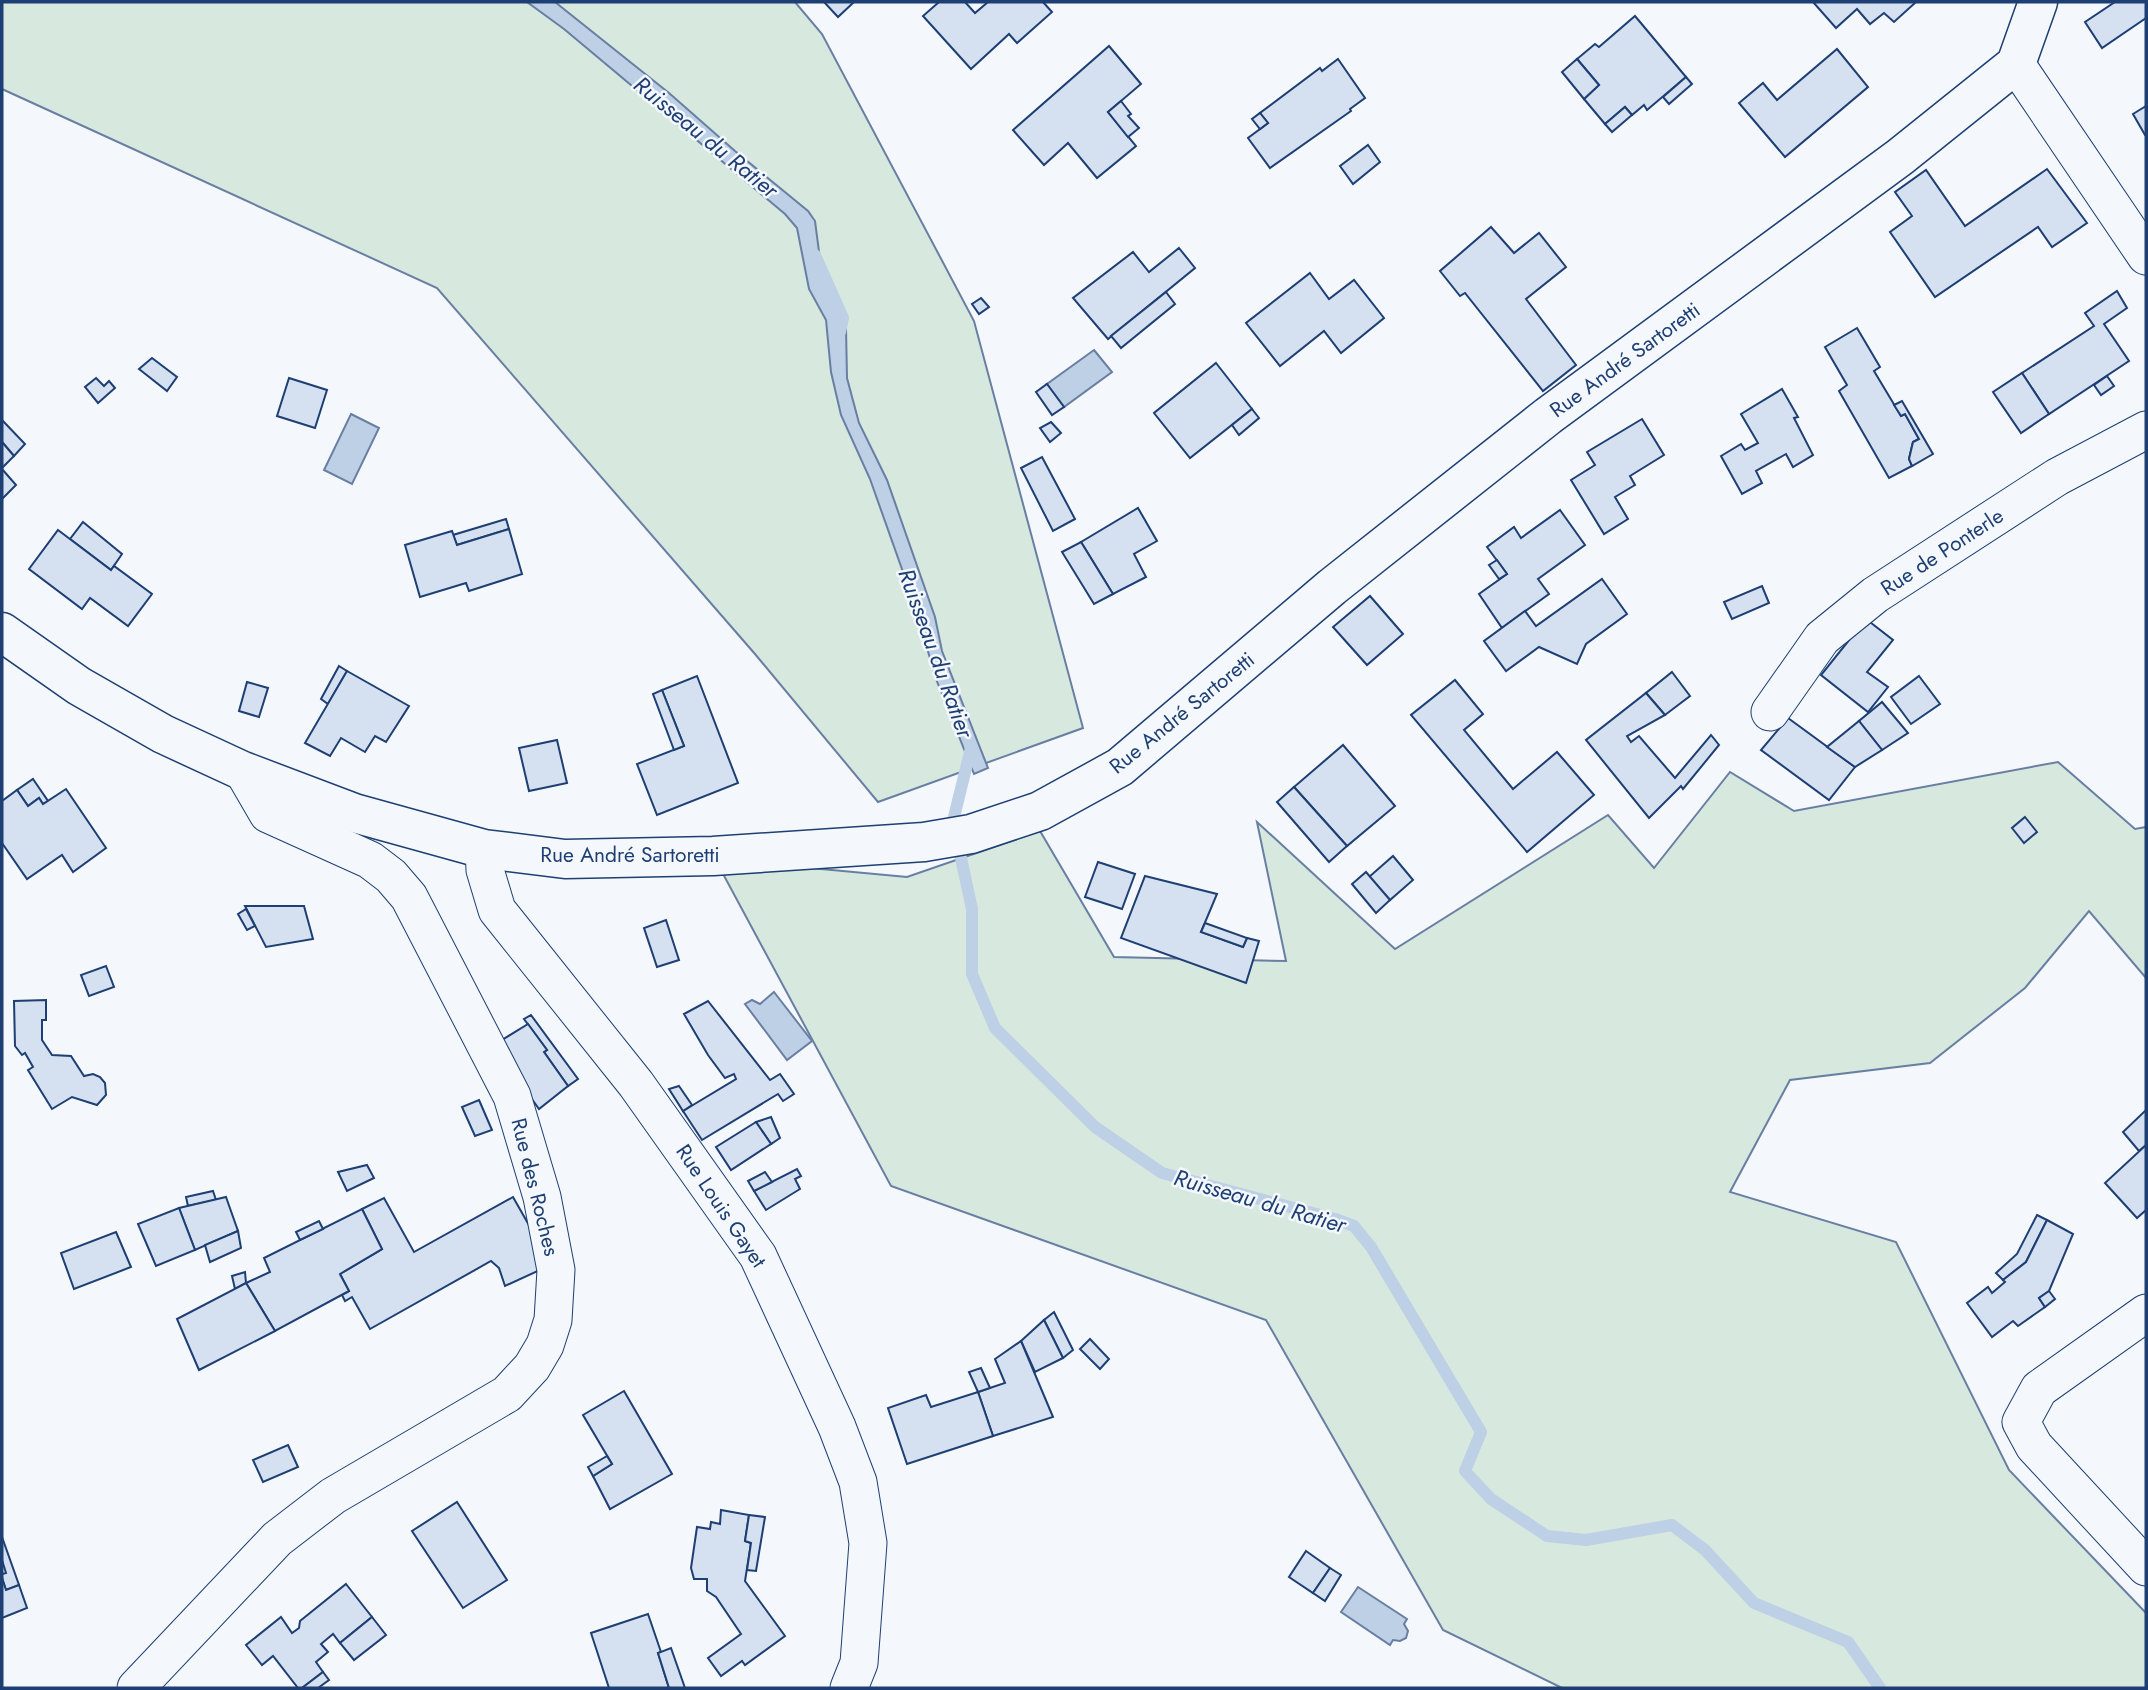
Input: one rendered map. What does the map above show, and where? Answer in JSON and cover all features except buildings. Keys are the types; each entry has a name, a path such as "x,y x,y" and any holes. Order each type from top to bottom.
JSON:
{"street":[{"path":"2038,2 2016,64 2146,256"},
{"name":"Rue André Sartoretti","path":"2,632 79,687 163,734 243,771 354,813 484,849 565,859 713,856 924,842 971,834 1040,811 1120,767 1332,587 1548,416 1889,165 2016,64"},
{"name":"Rue de Ponterle","path":"1770,712 1822,638 1875,595 2057,477 2146,430"},
{"name":"Rue des Roches","path":"136,1688 277,1539 333,1496 507,1394 532,1367 545,1345 553,1320 556,1270 542,1197 512,1096 410,897 391,876 370,860 268,814 243,771"},
{"name":"Rue Louis Gayet","path":"484,849 485,870 497,911 636,1084 758,1256 837,1427 858,1482 868,1543 859,1663 849,1688"},
{"path":"2146,1313 2039,1389 2021,1422 2034,1446 2146,1567"}],"shaded area":[{"path":"2,2 795,2 822,34 974,321 1083,728 878,802 755,654 437,288 2,89"},
{"path":"2058,762 2135,829 2146,827 2146,978 2089,911 2025,988 1930,1063 1790,1080 1730,1192 1896,1242 2009,1470 2146,1613 2146,1688 1562,1688 1443,1630 1266,1320 891,1186 715,859 907,877 1040,831 1114,957 1286,961 1257,822 1395,949 1608,815 1654,868 1730,772 1794,811"}],"water":[{"path":"527,2 555,2 669,93 808,211 815,221 823,282 846,328 847,378 859,423 887,480 935,617 942,651 988,768 974,774 936,679 914,603 870,479 841,415 831,372 826,320 809,289 797,228 785,214 564,29"},
{"path":"1094,350 1112,372 1064,407 1047,384"},
{"path":"351,414 379,428 352,484 324,470"},
{"path":"774,992 812,1041 787,1060 745,1004 752,1000 760,1004"},
{"path":"1358,1587 1407,1619 1404,1624 1408,1631 1406,1638 1393,1640 1390,1645 1341,1612"}],"waterway":[{"name":"Ruisseau du Ratier","path":"815,255 843,318 840,332"},
{"name":"Ruisseau du Ratier","path":"970,745 953,821 972,909 972,974 995,1028 1095,1127 1162,1173 1354,1226 1371,1247 1481,1432 1465,1471 1491,1499 1547,1536 1586,1540 1672,1525 1705,1550 1754,1603 1848,1642 1880,1688"}]}
